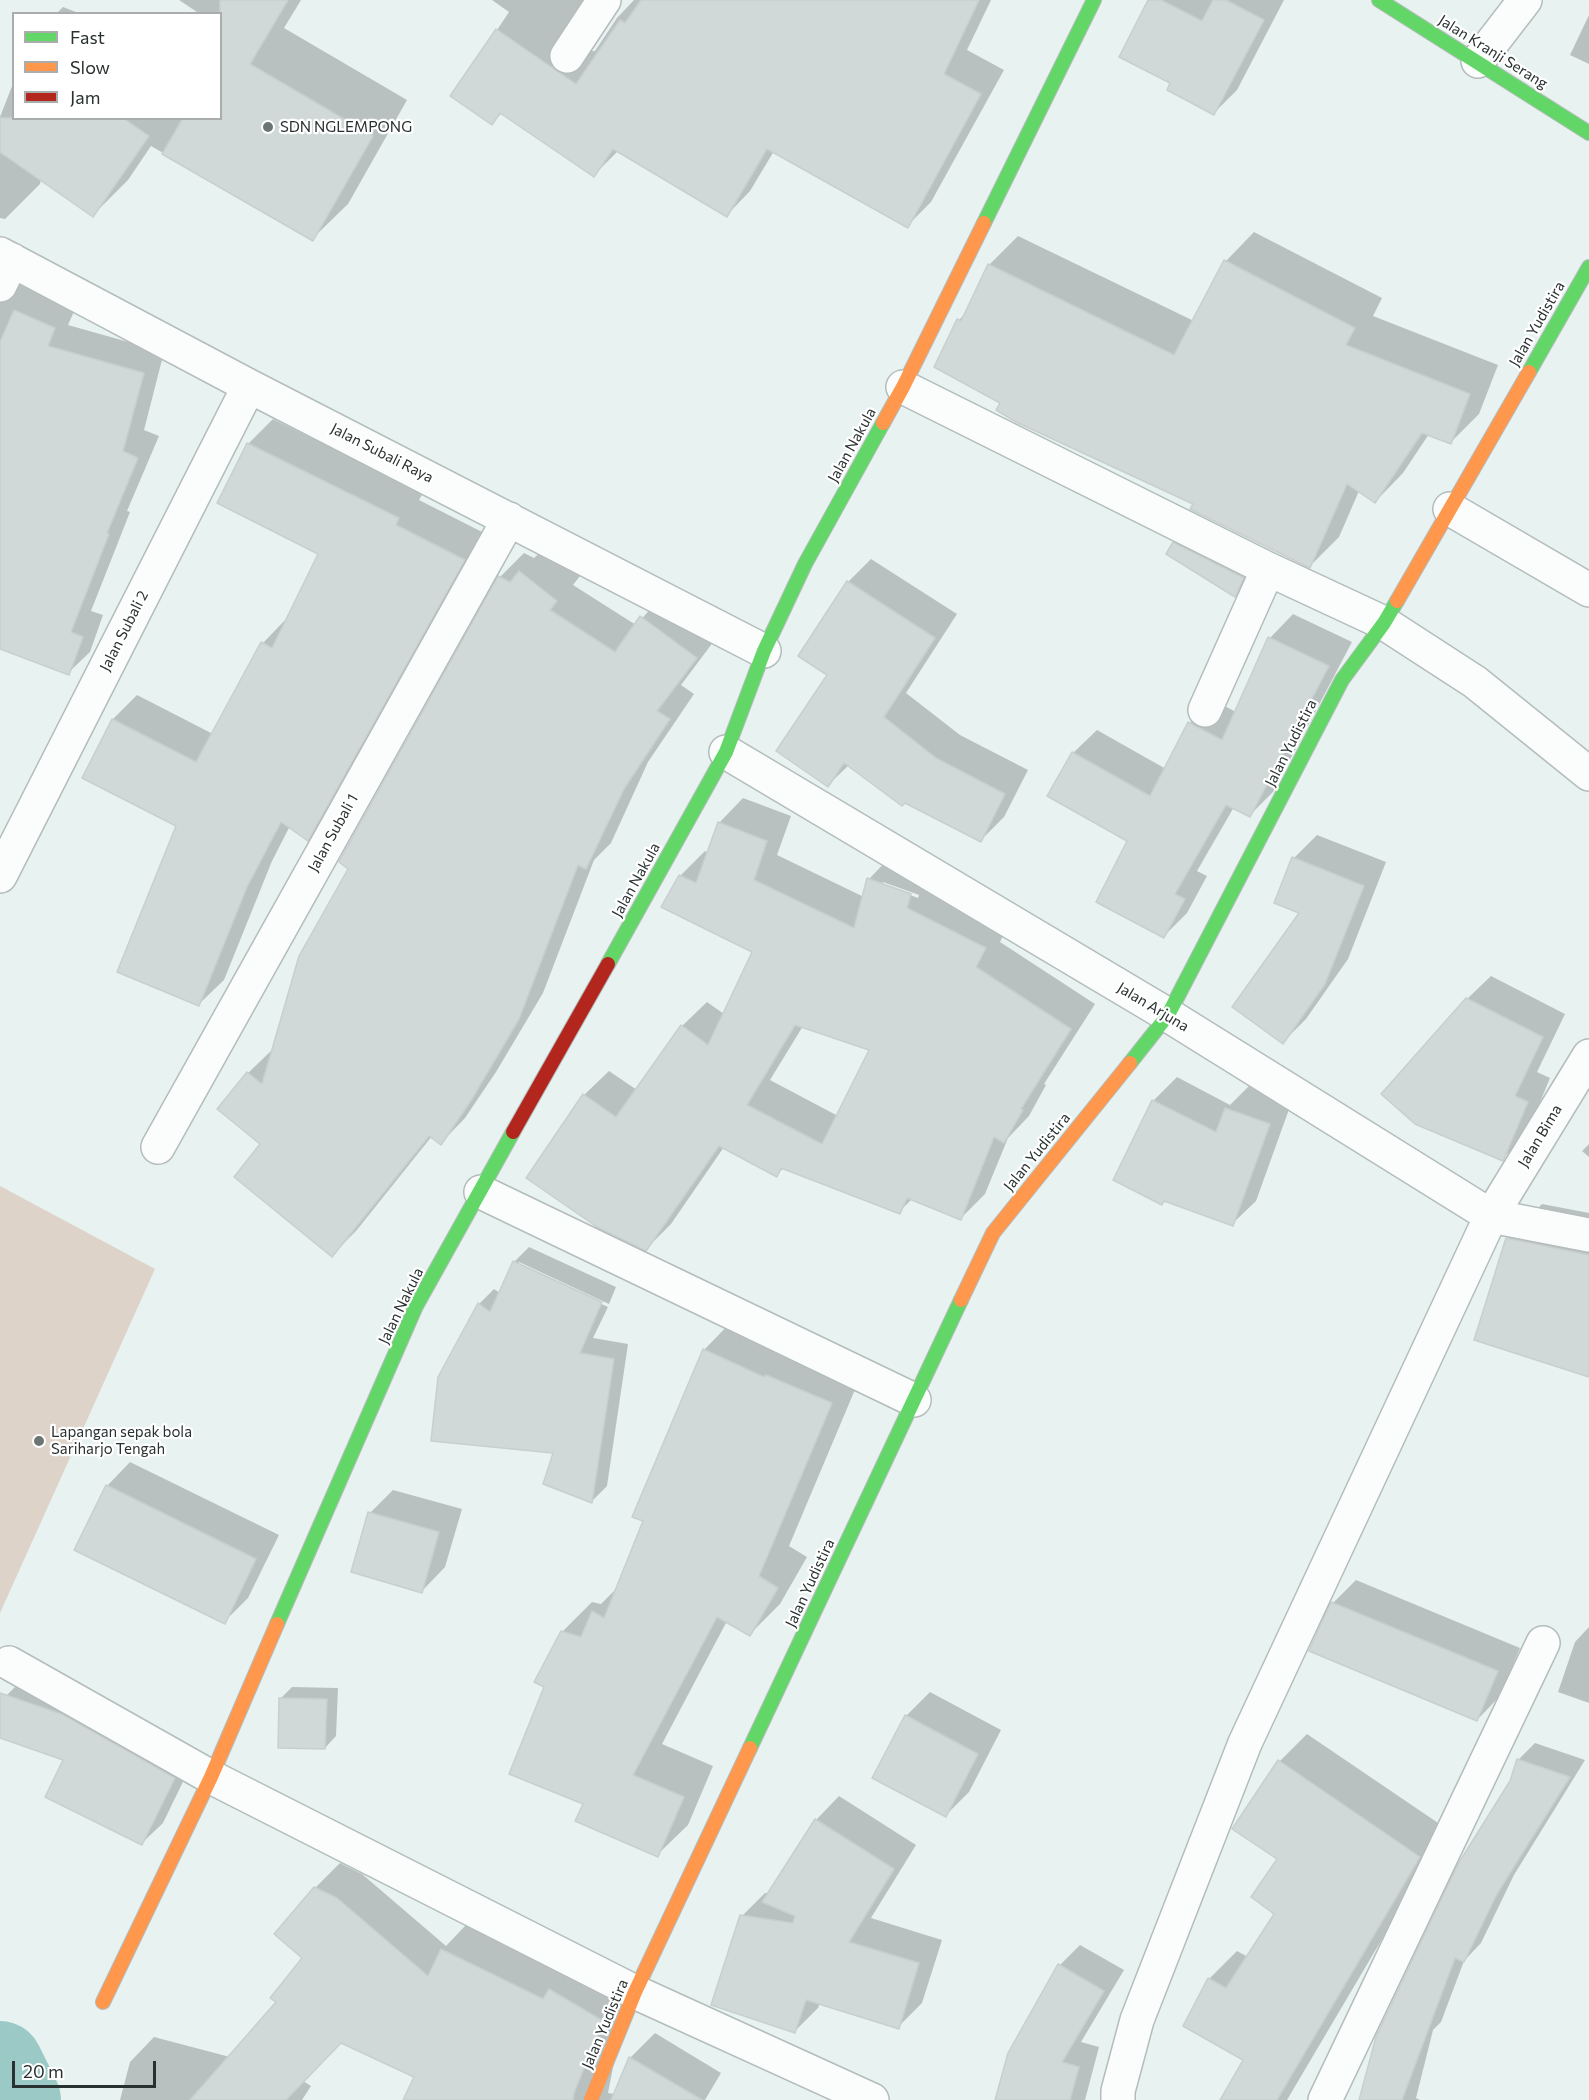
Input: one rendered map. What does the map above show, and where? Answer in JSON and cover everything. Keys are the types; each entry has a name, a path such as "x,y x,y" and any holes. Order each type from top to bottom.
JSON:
{"street":[{"path":"567,56 604,0"},
{"name":"Jalan Nakula","path":"104,2002 211,1777 416,1306 726,752 764,651 805,564 903,387 1094,0"},
{"name":"Jalan Kranji Serang","path":"1379,0 1589,132"},
{"path":"1478,61 1525,0"},
{"name":"Jalan Subali Raya","path":"4,266 249,386 764,651"},
{"name":"Jalan Yudistira","path":"591,2100 635,1992 993,1233 1168,1015 1342,680 1384,623 1589,267"},
{"name":"Jalan Subali 2","path":"0,876 249,386"},
{"path":"903,387 1268,569 1384,623 1475,682 1589,774"},
{"path":"1450,509 1589,590"},
{"name":"Jalan Subali 1","path":"158,1147 509,519"},
{"path":"1205,710 1268,569"},
{"name":"Jalan Arjuna","path":"726,752 1168,1015 1491,1216 1589,1235"},
{"name":"Jalan Bima","path":"1118,2100 1118,2091 1137,2020 1245,1743 1491,1216 1589,1056"},
{"path":"481,1192 914,1400"},
{"path":"1325,2100 1543,1643"},
{"path":"9,1663 211,1777 635,1992 872,2100"}],"shaded area":[{"name":"Lapangan sepak bola Sariharjo Tengah","path":"0,1186 155,1269 0,1613"}],"building":[{"name":"SDN NGLEMPONG","path":"220,0 288,0 250,64 373,136 313,241 162,154 182,120 222,120 222,12 220,12"},
{"path":"641,0 979,0 944,74 981,94 908,228 767,149 727,217 613,149 594,177 500,113 492,125 450,96 496,29 576,84 620,20 625,23"},
{"path":"1148,0 1161,0 1202,21 1213,0 1226,0 1264,20 1214,115 1167,90 1170,83 1119,57"},
{"path":"0,118 12,118 12,120 126,120 149,136 93,217 0,152"},
{"path":"1224,260 1355,328 1346,345 1470,394 1451,444 1422,433 1375,503 1347,484 1310,568 1190,509 1193,504 1016,422 996,410 1000,403 934,367 957,319 961,321 988,264 1174,355"},
{"path":"14,310 55,328 48,346 144,373 123,451 138,458 107,533 109,534 71,632 83,637 69,675 0,649 0,342"},
{"path":"247,443 399,518 396,525 465,560 308,841 281,822 247,887 199,1006 117,972 176,826 82,778 112,719 196,762 261,642 272,648 318,554 217,503"},
{"path":"1173,542 1244,578 1235,597 1166,554"},
{"path":"519,571 557,601 550,610 615,652 640,616 697,658 657,711 670,719 624,789 586,869 578,865 519,1019 472,1099 441,1145 429,1136 332,1257 234,1177 260,1144 217,1109 247,1072 262,1084 299,956 348,869 339,862 498,576 510,582"},
{"path":"847,581 935,638 884,717 936,758 1005,794 981,842 905,803 902,806 844,763 828,787 776,751 827,675 798,656"},
{"path":"1268,637 1329,666 1250,817 1226,805 1175,894 1185,899 1164,938 1096,902 1127,841 1047,796 1072,752 1150,796 1188,722 1222,740"},
{"path":"718,822 767,841 754,880 854,928 867,878 911,894 907,908 986,948 976,967 1071,1029 1021,1109 1023,1110 1004,1143 994,1137 961,1220 907,1198 900,1214 781,1168 777,1177 719,1146 646,1251 597,1227 526,1178 583,1094 616,1117 681,1025 708,1045 752,952 661,907 679,875 696,883","holes":["795,1025 869,1050 822,1144 747,1105"]},
{"path":"1292,857 1364,886 1325,984 1283,1044 1232,1007 1299,913 1274,903"},
{"path":"1466,998 1543,1037 1515,1096 1528,1102 1503,1161 1415,1124 1381,1094"},
{"path":"1152,1100 1216,1132 1225,1108 1270,1124 1233,1226 1164,1201 1162,1205 1113,1180"},
{"path":"1506,1238 1589,1255 1589,1377 1474,1340"},
{"path":"513,1261 602,1302 580,1353 614,1359 592,1503 543,1484 553,1453 431,1441 438,1377 478,1303 490,1312"},
{"path":"703,1349 764,1377 766,1375 832,1403 759,1576 778,1588 750,1636 717,1617 633,1775 684,1797 658,1857 575,1821 583,1804 509,1774 544,1687 534,1682 561,1631 581,1637 592,1611 604,1618 643,1521 632,1517"},
{"path":"106,1485 256,1559 225,1624 74,1550"},
{"path":"368,1512 439,1532 422,1593 351,1572"},
{"path":"1331,1602 1498,1671 1477,1721 1309,1651"},
{"path":"0,1693 64,1715 175,1778 142,1845 45,1797 63,1760 0,1738"},
{"path":"279,1698 327,1699 325,1749 278,1748"},
{"path":"905,1715 978,1754 946,1817 872,1778"},
{"path":"1517,1759 1570,1777 1497,1894 1464,1962 1455,1958 1402,2100 1359,2100 1376,2037 1458,1864 1510,1781"},
{"path":"1278,1760 1420,1857 1277,2100 1220,2100 1243,2060 1183,2026 1208,1978 1226,1988 1274,1914 1251,1897 1277,1859 1232,1829"},
{"path":"815,1819 894,1869 849,1942 919,1963 899,2029 806,2000 795,2033 711,2005 740,1915 793,1923 795,1916 762,1902"},
{"path":"314,1887 337,1898 428,1976 441,1949 543,1999 549,1989 603,2021 573,2100 403,2100 414,2077 341,2043 286,2100 190,2100 276,2002 270,1998 302,1958 274,1934"},
{"path":"1058,1964 1104,1991 1062,2062 1079,2067 1070,2100 995,2100 1008,2053"},
{"path":"629,2057 702,2100 611,2100"}],"waterway":[{"path":"0,2064 18,2100"}],"traffic: fast":[{"path":"984,223 1094,0"},
{"path":"1379,0 1589,133"},
{"path":"1529,372 1589,267"},
{"path":"608,964 726,752 764,651 805,564 883,423"},
{"path":"1130,1063 1168,1015 1342,680 1384,623 1397,601"},
{"path":"277,1624 416,1306 513,1132"},
{"path":"750,1748 961,1300"}],"traffic: slow":[{"path":"883,423 984,223"},
{"path":"1397,601 1529,372"},
{"path":"961,1300 993,1233 1130,1063"},
{"path":"103,2002 211,1777 277,1624"},
{"path":"591,2100 635,1992 750,1748"}],"traffic: jam":[{"path":"513,1132 608,964"}],"place":[{"name":"SDN NGLEMPONG","path":"268,127"},
{"name":"Lapangan sepak bola Sariharjo Tengah","path":"39,1441"}]}
